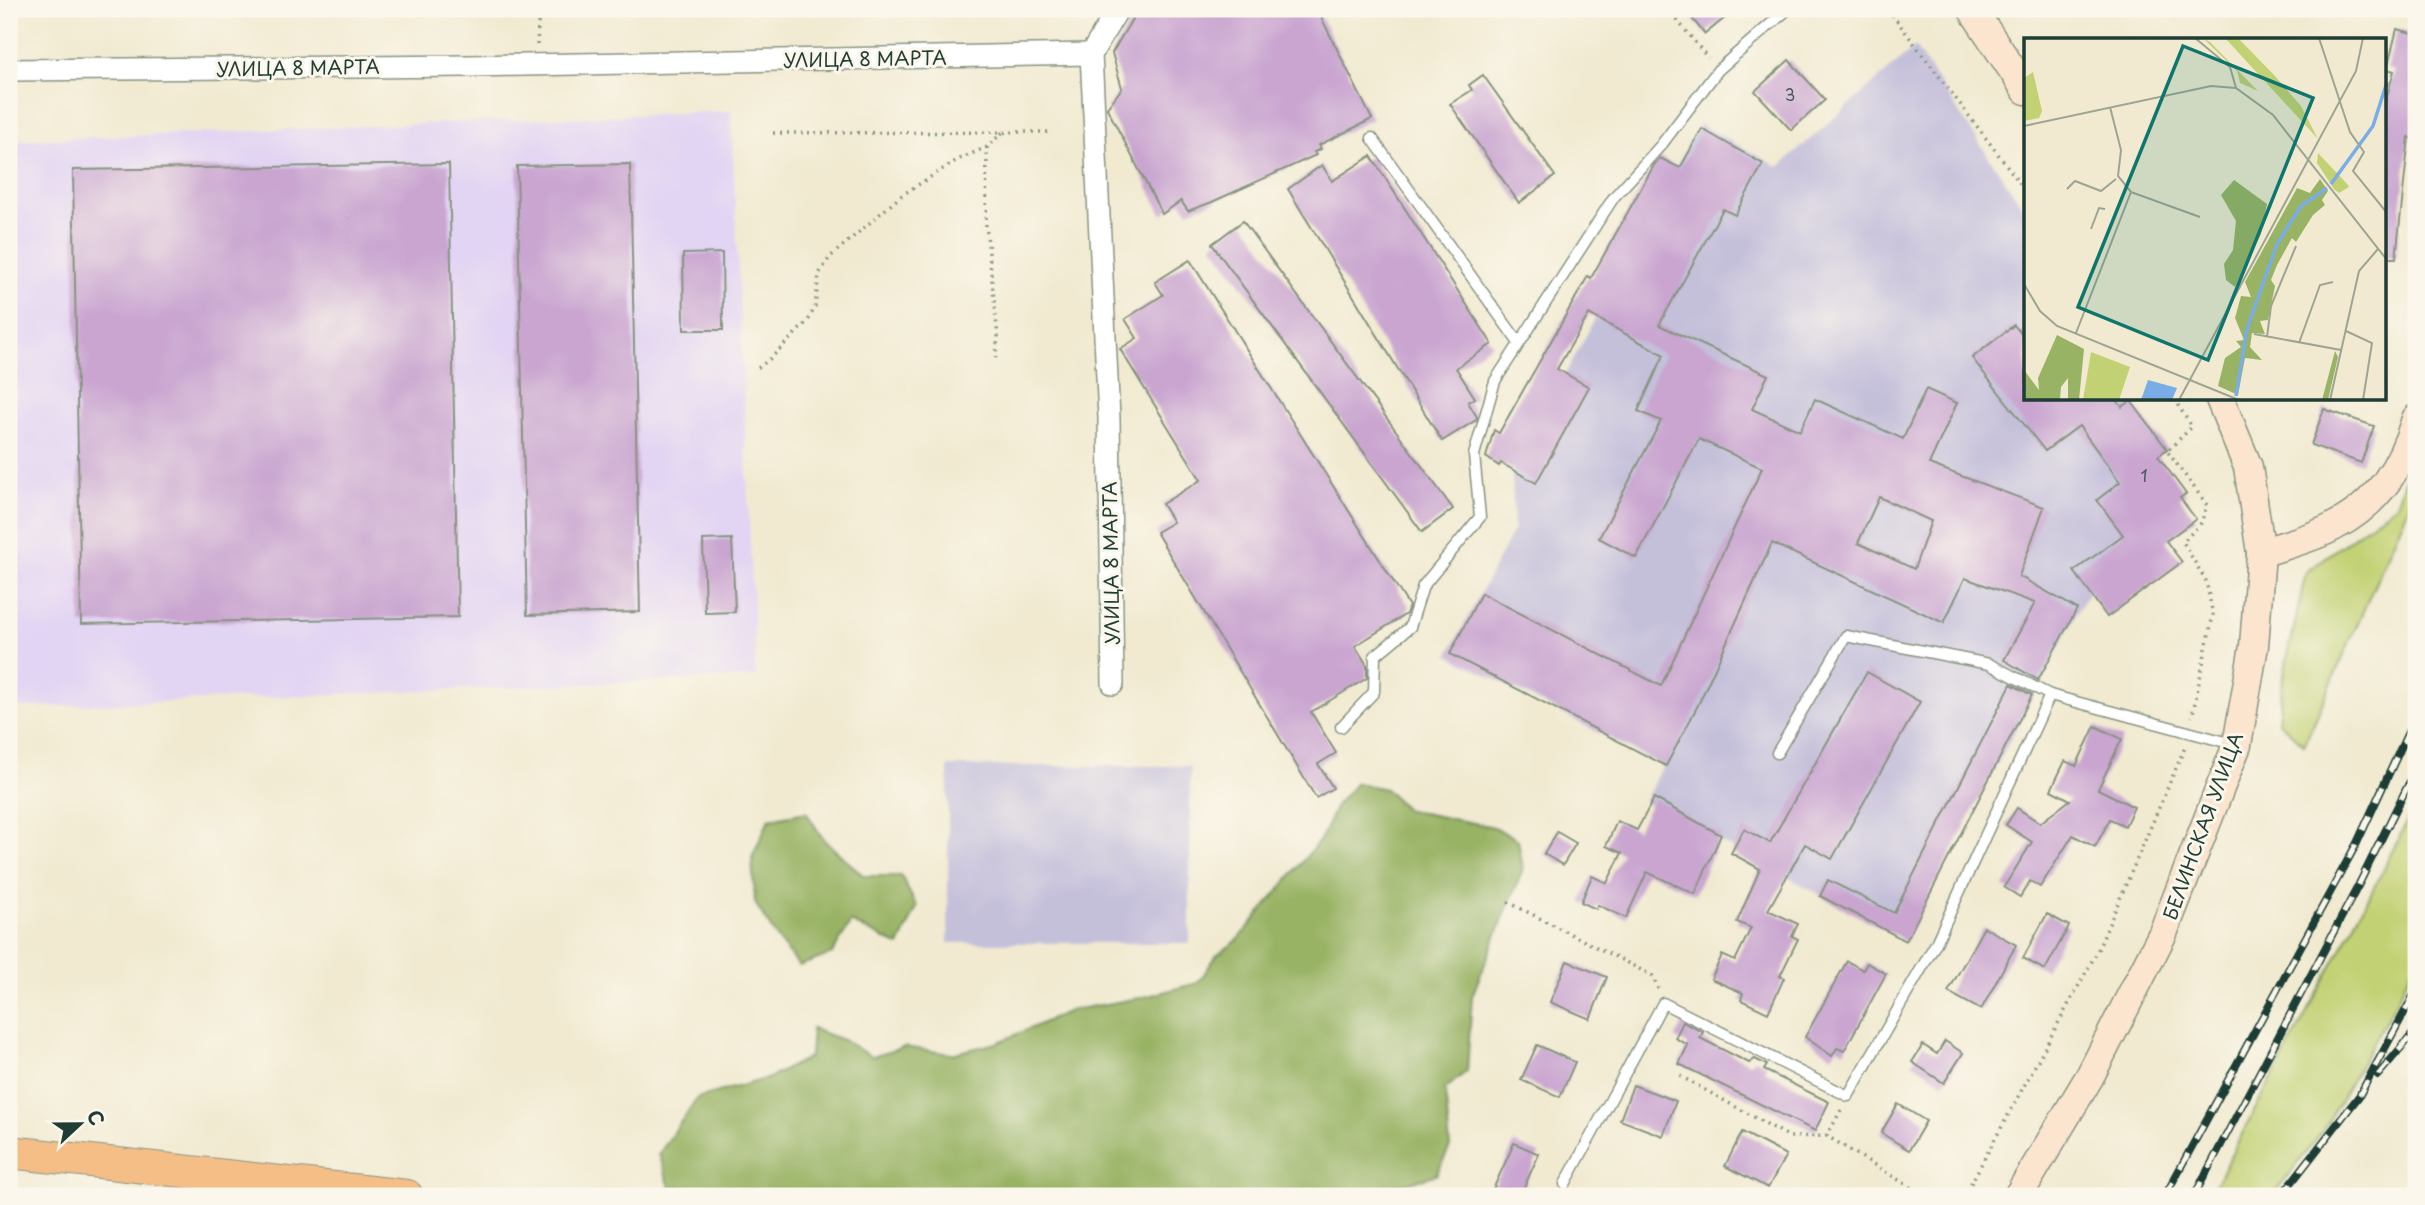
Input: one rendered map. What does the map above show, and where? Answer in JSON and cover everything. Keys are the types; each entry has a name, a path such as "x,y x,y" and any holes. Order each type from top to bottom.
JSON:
{"main road":[{"path":"1978,11 2024,87"},
{"name":"БЕЛИНСКАЯ УЛИЦА","path":"2018,1196 2090,1076 2163,933 2237,745 2254,646 2261,553 2248,467 2221,401"},
{"path":"2261,553 2332,528 2369,503 2391,477 2409,443 2416,419"},
{"path":"9,1152 407,1196"}],"street":[{"path":"1091,54 1118,9"},
{"name":"УЛИЦА 8 МАРТА","path":"9,70 535,65 1091,54 1109,418 1113,684"}],"lane":[{"path":"1341,727 1374,692 1375,656 1410,627 1423,586 1479,517 1474,455 1495,381 1614,197 1662,144 1718,70 1788,9"},
{"path":"1372,138 1519,343"},
{"path":"1777,752 1846,636 1989,664 2050,695 2237,745"},
{"path":"1565,1184 1662,1003 1848,1096 1936,943 2050,695"}],"path":[{"path":"535,65 539,9"},
{"path":"1668,9 1718,70"},
{"path":"1888,9 2024,188"},
{"path":"773,132 1049,132"},
{"path":"758,368 808,321 815,307 819,274 830,257 902,195 957,160 987,147 1003,132"},
{"path":"987,147 986,225 998,338 995,361"},
{"path":"1964,1196 2097,953 2185,749 2213,615 2206,581 2183,542 2201,523 2207,505 2167,451 2192,427 2175,401"},
{"path":"1508,902 1653,976 1662,1003"},
{"path":"1679,1076 1790,1137 1827,1136 1922,1196"},
{"path":"1827,1136 1848,1096"}],"shaded area":[{"path":"1915,47 2024,209 2024,401 2087,401 2177,524 2091,587 1905,939 1644,802 1663,766 1448,655 1514,529 1512,474 1699,124 1779,167"},
{"path":"731,111 756,677 9,708 9,141"},
{"path":"948,766 1190,766 1190,943 948,943"}],"green space":[{"path":"2416,445 2416,491 2304,745 2278,721 2283,679 2306,572 2396,505"},
{"path":"1356,783 1385,789 1407,810 1494,827 1518,840 1523,869 1472,996 1467,1071 1445,1089 1450,1147 1436,1175 1376,1191 1338,1196 873,1196 670,1187 659,1154 697,1098 769,1078 810,1057 812,1029 843,1040 872,1057 904,1047 951,1054 997,1043 1072,1010 1140,998 1198,983 1217,955 1238,940 1321,839 1337,804"},
{"path":"2416,803 2416,960 2397,1000 2323,1131 2272,1196 2209,1196 2380,876"},
{"path":"806,812 824,840 864,876 901,876 917,907 899,946 851,922 832,954 799,966 779,941 755,903 752,858 769,819"}],"building":[{"path":"1138,9 1317,9 1372,119 1319,145 1321,149 1314,152 1316,155 1212,202 1188,211 1181,201 1162,214 1107,108 1122,88 1112,53"},
{"path":"1684,9 1736,9 1705,34"},
{"path":"2397,29 2416,34 2416,140 2409,137 2396,258 2386,258 2386,99 2394,71 2387,69"},
{"path":"1789,60 1825,100 1791,130 1755,91"},
{"path":"1483,75 1555,176 1519,203 1450,104 1472,90 1469,85"},
{"path":"1702,129 1763,164 1735,215 1723,209 1659,325 1768,375 1752,409 1800,431 1815,399 1903,439 1926,389 1957,403 1929,464 2044,507 2019,576 2077,609 2038,680 2004,660 2035,603 1965,578 1944,623 1772,543 1698,705 1666,766 1450,654 1481,593 1661,686 1762,468 1699,439 1636,558 1599,538 1661,421 1638,411 1664,355 1589,314 1557,369 1589,387 1536,483 1486,457 1494,430 1499,433 1654,165 1660,158 1680,168","holes":["1879,497 1931,521 1914,569 1858,543"]},
{"path":"1371,156 1492,344 1456,368 1475,398 1468,402 1477,417 1442,441 1288,189 1322,165 1332,181"},
{"path":"449,164 458,617 81,624 73,170"},
{"path":"630,164 640,612 527,615 517,166"},
{"path":"1243,221 1453,509 1422,532 1212,244"},
{"path":"722,253 723,330 684,330 683,254"},
{"path":"1190,260 1409,606 1406,614 1355,646 1367,665 1367,678 1311,712 1336,753 1318,764 1333,788 1316,798 1156,532 1173,522 1162,504 1201,480 1120,349 1137,338 1125,319 1163,295 1155,282"},
{"path":"2014,325 2024,338 2024,401 2118,401 2122,407 2131,401 2167,449 2158,456 2186,494 2180,498 2196,519 2166,541 2182,562 2107,617 2074,571 2123,535 2097,500 2120,482 2079,426 2045,451 1972,358"},
{"path":"2324,409 2374,426 2361,463 2311,445"},
{"path":"732,539 735,612 705,613 703,540"},
{"path":"1867,672 1920,702 1832,859 1805,844 1768,910 1798,924 1792,936 1798,939 1780,976 1784,978 1768,1013 1741,1000 1743,993 1711,979 1722,955 1735,961 1751,928 1737,922 1760,869 1731,853 1744,829 1770,843"},
{"path":"2011,684 2032,695 1906,941 1820,896 1828,880 1894,913"},
{"path":"2095,726 2122,739 2098,789 2134,807 2125,826 2110,819 2095,847 2073,835 2040,887 2030,881 2020,897 2004,887 2032,842 2006,825 2017,808 2040,823 2070,800 2051,790 2065,761 2076,766"},
{"path":"1654,798 1721,835 1695,894 1647,872 1626,918 1598,905 1596,909 1581,902 1592,876 1607,883 1622,853 1606,846 1617,821 1637,830"},
{"path":"1557,832 1576,843 1563,865 1544,854"},
{"path":"2047,914 2069,926 2045,970 2023,958"},
{"path":"1984,927 2016,945 1981,1010 1948,992"},
{"path":"1567,961 1607,977 1590,1019 1550,1002"},
{"path":"1847,961 1863,970 1867,963 1886,974 1844,1051 1837,1048 1832,1056 1805,1037"},
{"path":"1683,1022 1703,1032 1700,1038 1749,1063 1755,1059 1767,1065 1764,1070 1829,1102 1815,1131 1679,1064 1688,1045 1675,1038"},
{"path":"1945,1041 1963,1053 1944,1083 1912,1062 1923,1045 1937,1054"},
{"path":"1537,1045 1575,1062 1560,1097 1521,1080"},
{"path":"1633,1085 1676,1101 1663,1136 1620,1120"},
{"path":"1898,1104 1926,1121 1909,1150 1881,1133"},
{"path":"1742,1132 1786,1155 1768,1188 1725,1166"},
{"path":"1514,1143 1539,1154 1520,1196 1490,1196"}],"railway":[{"path":"2165,1196 2357,843 2416,715"},
{"path":"2194,1196 2358,886 2416,769"},
{"path":"2281,1196 2359,1096 2416,991"},
{"path":"2378,1075 2416,1030"}]}
